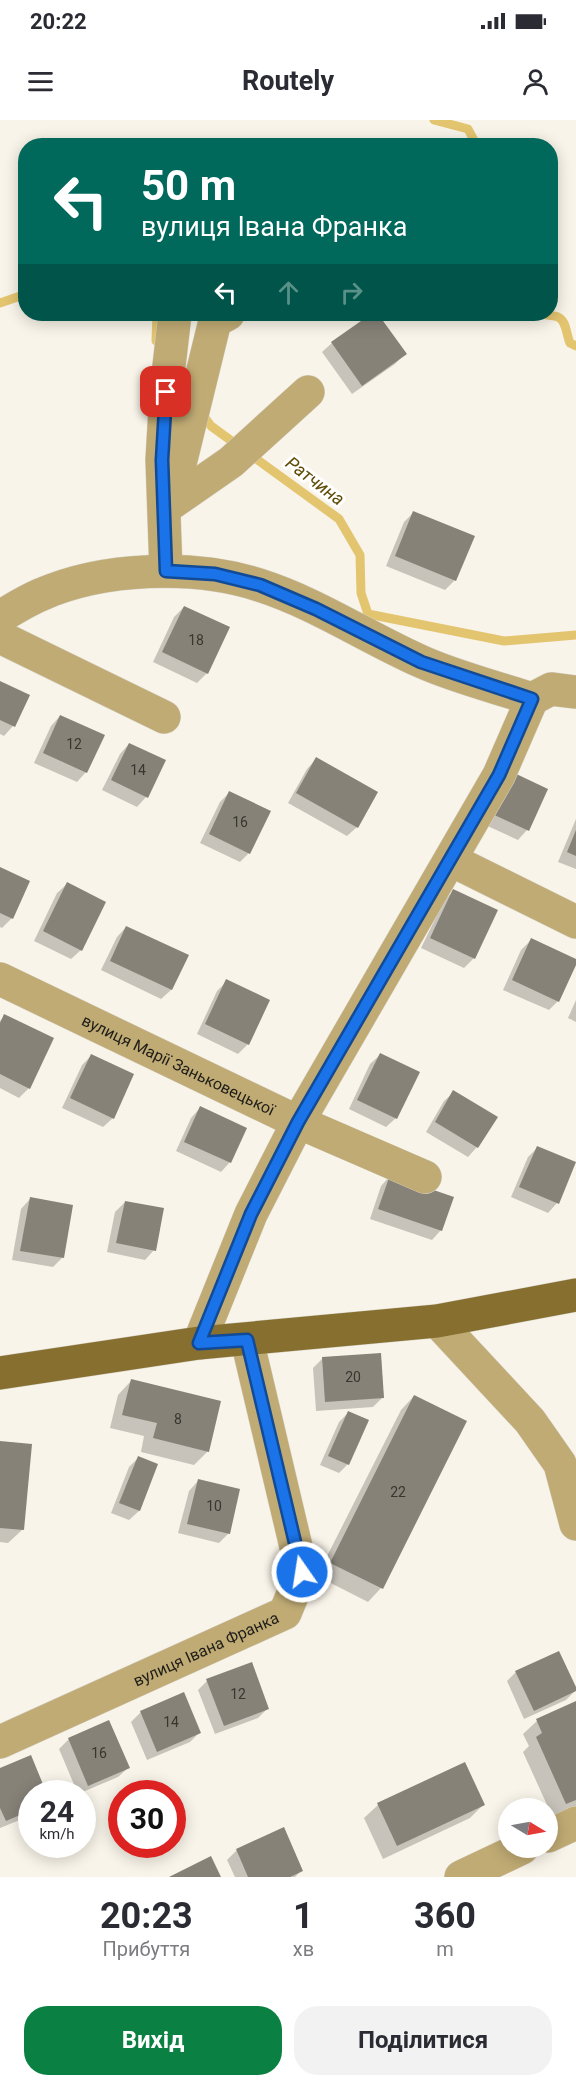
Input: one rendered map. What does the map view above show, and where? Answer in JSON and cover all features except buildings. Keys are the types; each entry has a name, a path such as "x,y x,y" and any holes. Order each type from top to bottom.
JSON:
{"main road":[{"path":"0,1373 199,1343 437,1322 576,1294"}],"street":[{"path":"166,571 167,515 162,460 166,392 174,321"},
{"path":"167,515 215,321"},
{"path":"167,515 231,462 308,392"},
{"path":"0,617 40,594 95,577 166,571 215,574 260,585 316,609 421,662 532,699"},
{"path":"0,637 164,717"},
{"path":"199,1343 251,1214 298,1122 499,775 532,699 551,689 576,692"},
{"path":"450,860 576,922"},
{"name":"вулиця Марії Заньковецької","path":"0,978 298,1122 425,1177"},
{"path":"437,1322 536,1429 560,1464 576,1524"},
{"name":"вулиця Івана Франка","path":"0,1742 285,1612 302,1572 247,1340"},
{"path":"558,1831 576,1823"},
{"path":"461,1877 501,1858"}],"waterway":[{"path":"434,120 468,129 473,138"},
{"name":"Ратчина","path":"0,303 18,297"},
{"path":"558,317 565,325 570,343 576,346"},
{"name":"Ратчина","path":"156,341 157,321"},
{"name":"Ратчина","path":"201,412 211,426 339,519 360,555 361,593 368,614 504,641 576,635"}],"route":[{"path":"166,392 162,460 166,571 215,574 260,585 316,609 421,662 532,699 499,775 298,1122 251,1214 199,1343 247,1340 302,1572"}]}
